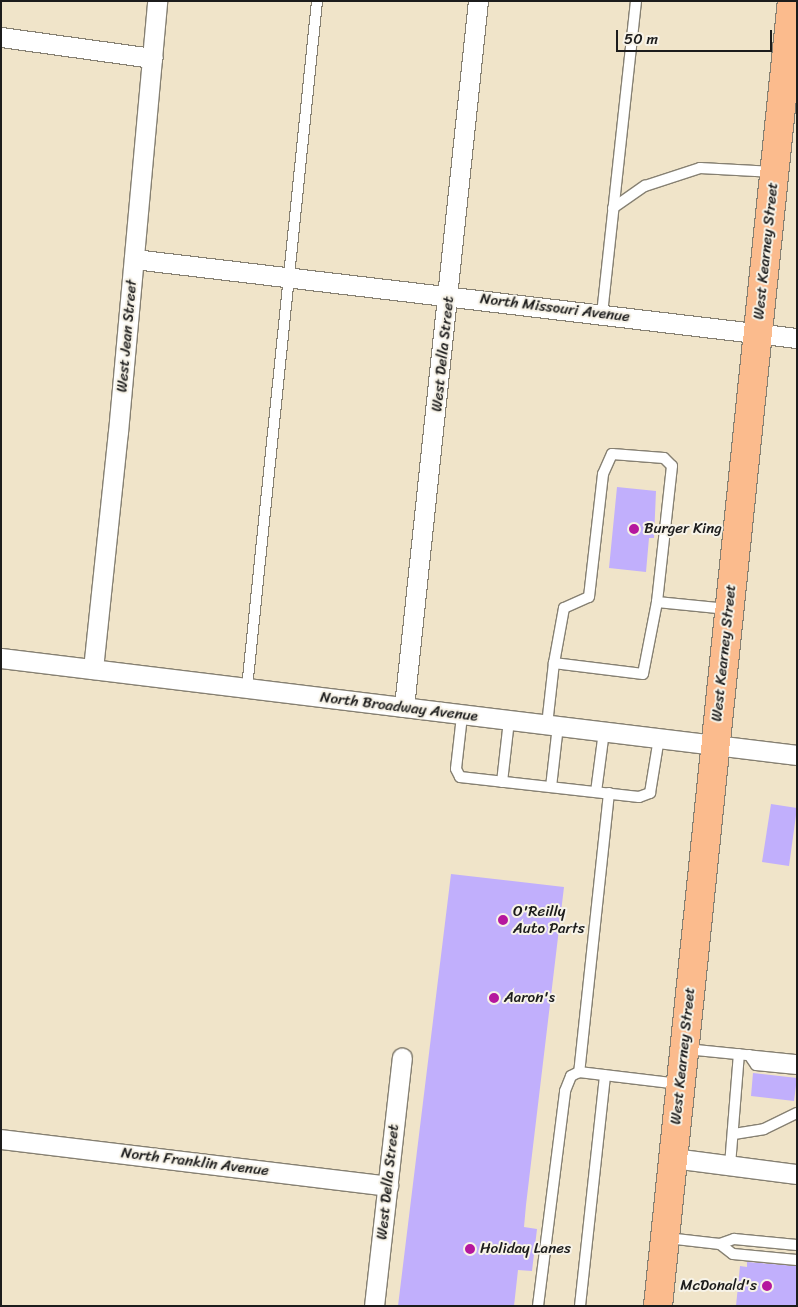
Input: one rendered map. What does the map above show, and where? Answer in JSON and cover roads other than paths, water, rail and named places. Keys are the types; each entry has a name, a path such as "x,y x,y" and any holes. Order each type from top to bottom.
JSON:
{"main road":[{"name":"West Kearney Street","path":"658,1306 792,1"}],"street":[{"name":"West Jean Street","path":"93,670 134,259 157,1"},
{"name":"West Della Street","path":"404,707 449,296 478,1"},
{"path":"1,37 152,58"},
{"name":"North Missouri Avenue","path":"134,259 797,338"},
{"name":"North Broadway Avenue","path":"1,658 404,707 462,716 715,744 797,756"},
{"name":"West Della Street","path":"374,1306 402,1058"},
{"name":"North Franklin Avenue","path":"1,1138 388,1186"},
{"path":"673,1158 797,1174"}],"lane":[{"path":"247,688 317,1"},
{"path":"602,314 636,1"},
{"path":"613,208 645,186 700,168 774,172"},
{"path":"552,787 554,663 564,608 589,596 603,474 612,454 664,458 672,466 657,602 642,674 554,663"},
{"path":"657,602 729,609"},
{"path":"462,716 456,769 460,777 502,782 639,797 650,793 659,738"},
{"path":"502,782 509,721"},
{"path":"596,792 604,732"},
{"path":"579,1072 610,793"},
{"path":"684,1049 797,1060"},
{"path":"744,1054 756,1064 797,1069"},
{"path":"730,1165 744,1054"},
{"path":"538,1306 565,1091 571,1076 579,1072 680,1084"},
{"path":"580,1306 605,1075"},
{"path":"734,1134 764,1129 797,1113"},
{"path":"665,1238 720,1244 734,1239 797,1245"},
{"path":"720,1244 733,1254 797,1260"}],"place":[{"name":"Burger King","path":"634,529"},
{"name":"O'Reilly Auto Parts","path":"503,920"},
{"name":"Aaron's","path":"494,998"},
{"name":"Holiday Lanes","path":"470,1249"},
{"name":"McDonald's","path":"767,1286"}]}
